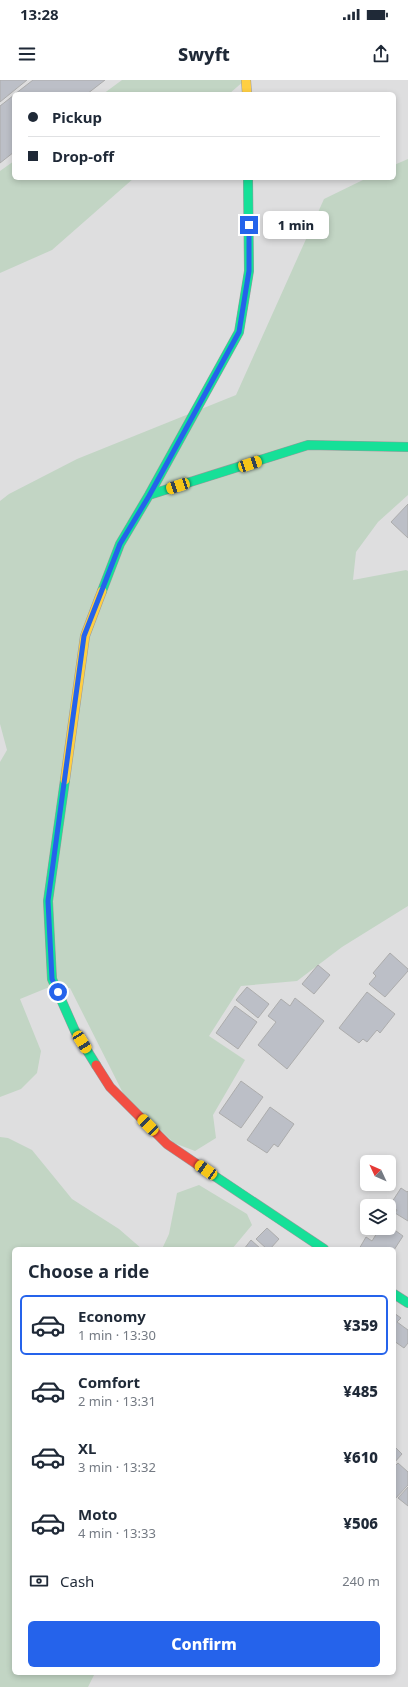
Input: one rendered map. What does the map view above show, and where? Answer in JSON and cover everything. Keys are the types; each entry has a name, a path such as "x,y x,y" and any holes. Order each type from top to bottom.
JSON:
{"street":[{"path":"246,80 247,92"},
{"path":"248,180 249,271 239,332 149,496 120,544 84,636 48,901 52,979 75,1031 110,1087 167,1144 321,1247"},
{"path":"149,496 308,445 408,447"},
{"path":"396,1295 408,1303"}],"green space":[{"path":"122,80 245,80 231,92 106,92"},
{"path":"408,159 408,495 378,522 356,552 353,580 406,570 408,571 408,906 342,947 297,981 241,986 209,1036 245,1060 213,1115 216,1138 195,1151 174,1143 124,1095 70,988 47,988 20,999 41,1051 37,1073 21,1089 0,1097 0,762 7,750 0,724 0,501 9,494 77,459 236,395 324,199 363,180 396,180 396,164"},
{"path":"12,162 12,180 132,180 52,250 0,273 0,171"},
{"path":"0,1137 8,1138 32,1150 72,1199 119,1229 140,1247 12,1247 12,1675 94,1675 88,1687 0,1687"},
{"path":"199,1185 247,1214 252,1225 234,1247 163,1247 169,1234 177,1193"}],"building":[{"path":"0,80 27,80 12,92 0,102"},
{"path":"33,80 105,80 90,92 18,92"},
{"path":"12,97 12,154 0,163 0,106"},
{"path":"408,504 408,538 391,522"},
{"path":"390,953 408,969 408,971 385,997 369,984 376,976 373,973"},
{"path":"318,965 330,975 314,994 302,984"},
{"path":"247,987 269,1004 258,1018 236,1000"},
{"path":"367,992 395,1014 380,1033 377,1030 367,1042 363,1039 359,1043 339,1028"},
{"path":"295,998 324,1021 287,1069 258,1045 276,1022 268,1016 281,999 290,1006"},
{"path":"235,1006 257,1022 238,1049 216,1033"},
{"path":"241,1081 263,1097 241,1128 219,1113"},
{"path":"270,1107 294,1124 278,1147 274,1144 267,1153 247,1140"},
{"path":"401,1188 407,1192 408,1191 408,1221 396,1214 396,1199 394,1199"},
{"path":"267,1228 279,1239 272,1247 265,1247 256,1239"},
{"path":"396,1231 403,1236 396,1247 360,1247 366,1237 372,1241 376,1235 396,1235"},
{"path":"251,1240 259,1247 246,1247"},
{"path":"396,1314 401,1318 397,1322 408,1330 408,1343 404,1348 396,1342"},
{"path":"396,1448 402,1454 396,1461"},
{"path":"398,1463 408,1472 408,1485 396,1498 396,1465"},
{"path":"408,1487 408,1506 398,1498"}],"traffic: fast":[{"path":"102,591 120,544 149,495 239,332 249,271 248,180"},
{"path":"149,495 308,445 408,447"},
{"path":"65,780 48,901 52,979 75,1031 96,1065"},
{"path":"201,1167 321,1247"},
{"path":"396,1295 408,1303"}],"traffic: slow":[{"path":"246,80 247,92"},
{"path":"65,780 85,636 102,591"}],"traffic: jam":[{"path":"96,1065 110,1087 167,1144 201,1167"}],"route":[{"path":"58,992 52,979 48,901 84,636 120,544 149,496 239,332 249,271 249,225"}]}
